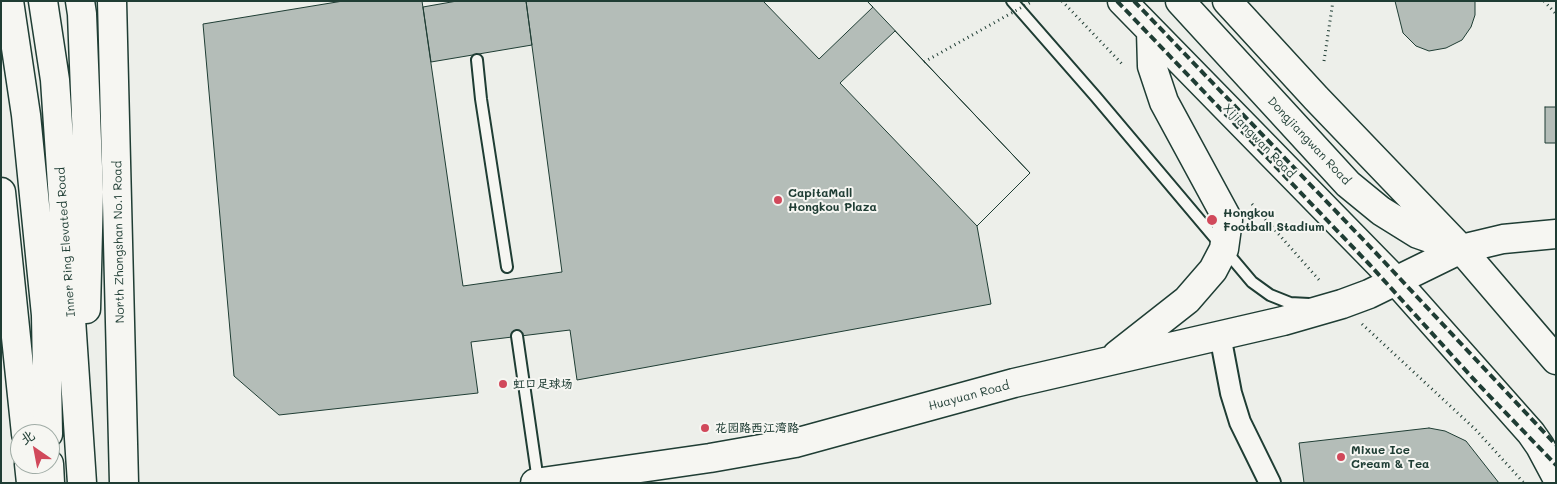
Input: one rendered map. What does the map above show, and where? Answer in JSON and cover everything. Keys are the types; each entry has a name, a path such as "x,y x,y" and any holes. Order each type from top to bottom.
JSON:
{"main road":[{"name":"Inner Ring Elevated Road","path":"9,1 26,115 46,315 48,424"},
{"name":"Inner Ring Elevated Road","path":"43,1 55,80 82,472"},
{"path":"80,1 89,192 82,472"},
{"name":"North Zhongshan No.1 Road","path":"112,1 124,483"},
{"name":"Xijiangwan Road","path":"1122,1 1396,281"},
{"name":"Dongjiangwan Road","path":"1180,1 1348,184 1380,212 1418,234 1461,249"},
{"path":"1233,4 1316,98 1461,249 1556,360"},
{"path":"1,24 26,115"},
{"path":"1110,360 1187,300 1213,270 1224,249 1228,220 1164,102 1152,66 1151,31"},
{"path":"1,192 25,424"},
{"name":"Huayuan Road","path":"536,483 710,458 795,443 1110,360 1283,321 1342,304 1368,294 1461,249 1504,239 1556,234"},
{"path":"1396,281 1531,433 1556,476"}],"street":[{"path":"1220,335 1231,393 1240,422 1270,483"}],"lane":[{"path":"1012,1 1096,96 1252,282 1270,295 1290,303 1314,305 1342,304"},
{"path":"477,60 481,99 507,267"},
{"path":"517,336 536,483"}],"path":[{"path":"924,62 1033,1"},
{"path":"1324,61 1333,1"},
{"path":"1544,1 1556,14"},
{"path":"1342,304 1475,429 1524,483"}],"building":[{"name":"CapitaMall Hongkou Plaza","path":"343,1 422,1 463,286 562,272 526,1 867,1 1030,173 977,226 991,304 577,380 570,330 471,342 478,393 279,415 234,376 203,24"},
{"path":"457,1 526,1 532,45 431,62 423,7"},
{"path":"763,1 867,1 873,7 819,59"},
{"path":"1395,1 1475,1 1475,15 1471,27 1462,40 1446,48 1429,51 1416,46 1403,33"},
{"path":"895,31 1030,173 977,226 840,83"},
{"path":"1545,107 1556,107 1556,143 1545,143"},
{"path":"1429,428 1445,431 1466,441 1499,483 1304,483 1299,443"}],"railway":[{"path":"1117,1 1370,265 1479,385 1556,465"},
{"path":"1134,1 1376,253 1556,445"}],"place":[{"name":"CapitaMall Hongkou Plaza","path":"778,200"},
{"name":"Hongkou Football Stadium","path":"1212,220"},
{"name":"虹口足球场","path":"503,384"},
{"name":"花园路西江湾路","path":"705,428"},
{"name":"Mixue Ice Cream & Tea","path":"1341,457"}]}
